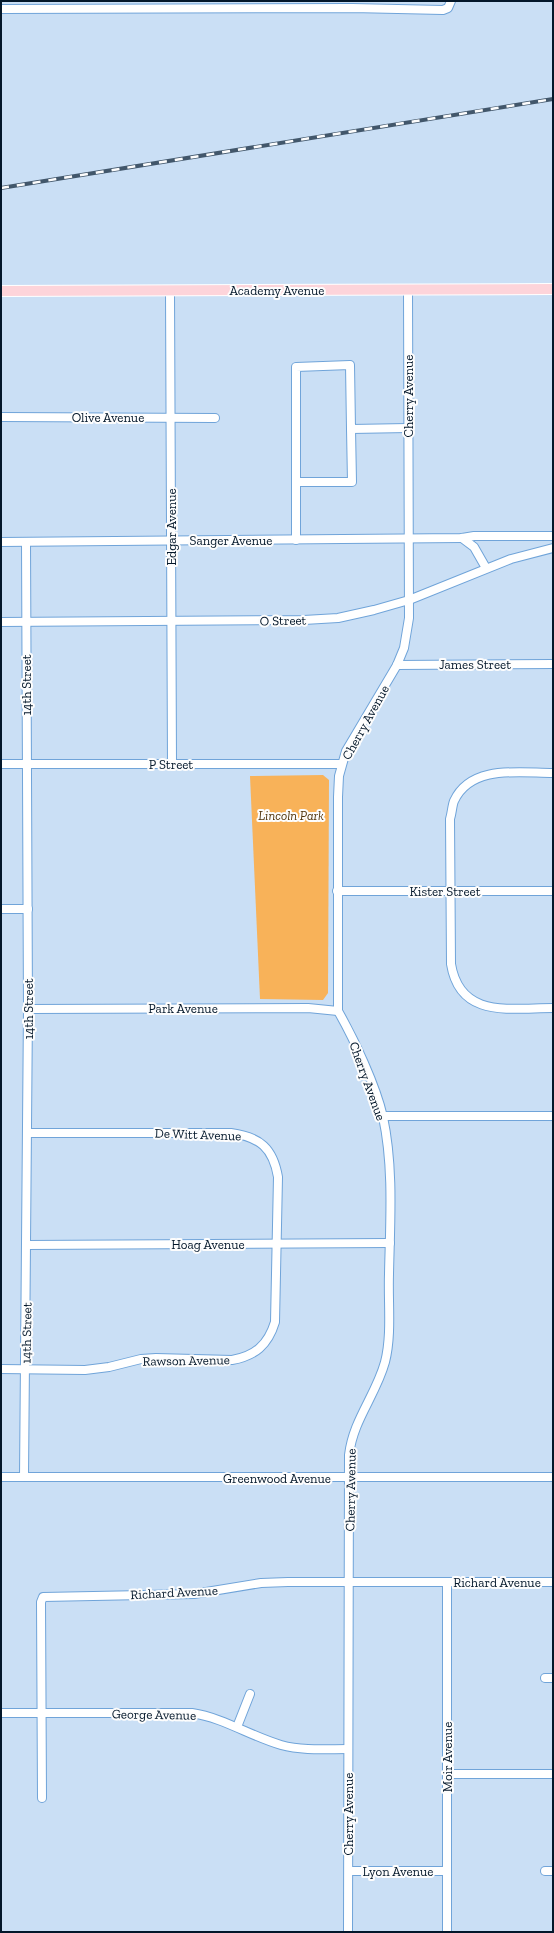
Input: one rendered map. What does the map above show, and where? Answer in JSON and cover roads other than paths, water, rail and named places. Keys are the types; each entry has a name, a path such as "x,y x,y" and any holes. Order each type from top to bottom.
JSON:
{"main road":[{"name":"Academy Avenue","path":"1,291 553,289"}],"street":[{"path":"1,9 170,5 443,10 450,4"},
{"name":"Cherry Avenue","path":"348,1932 349,1455 354,1431 377,1384 385,1363 387,1351 390,1243 388,1162 383,1116 376,1094 348,1029 338,1012 338,797 341,764 352,739 397,664 407,633 409,600 408,290"},
{"name":"Edgar Avenue","path":"170,291 172,764"},
{"path":"296,482 352,482 350,365 296,367 296,482 296,540"},
{"name":"Olive Avenue","path":"1,417 215,418"},
{"path":"351,429 408,428"},
{"name":"Sanger Avenue","path":"1,542 409,539 462,538 474,536 553,536"},
{"path":"462,538 474,547 486,568"},
{"name":"14th Street","path":"24,1477 28,1008 26,542"},
{"name":"O Street","path":"1,622 172,622 322,619 374,610 409,600 486,568 511,559 553,548"},
{"name":"James Street","path":"397,664 553,664"},
{"name":"P Street","path":"1,764 341,764"},
{"path":"553,773 493,774 480,776 468,782 460,790 454,802 450,819 451,964 453,976 464,995 477,1003 496,1008 553,1008"},
{"name":"Kister Street","path":"337,891 553,891"},
{"path":"1,909 28,909"},
{"name":"Park Avenue","path":"28,1008 308,1008 338,1012"},
{"path":"383,1116 553,1116"},
{"name":"De Witt Avenue","path":"27,1133 231,1133 255,1139 271,1154 276,1166 278,1177 277,1244"},
{"name":"Hoag Avenue","path":"26,1245 390,1243"},
{"name":"Rawson Avenue","path":"1,1369 85,1370 109,1367 140,1359 232,1360 250,1356 265,1344 272,1334 275,1322 277,1244"},
{"name":"Greenwood Avenue","path":"1,1477 553,1477"},
{"name":"Richard Avenue","path":"42,1798 41,1602 43,1597 194,1594 274,1582 553,1582"},
{"name":"Moir Avenue","path":"447,1582 447,1932"},
{"path":"237,1727 250,1694"},
{"name":"George Avenue","path":"1,1713 192,1713 216,1719 275,1742 293,1747 348,1749"},
{"path":"447,1774 553,1774"},
{"name":"Lyon Avenue","path":"349,1871 447,1871"}],"railway":[{"path":"1,188 553,99"}],"park label":[{"name":"Lincoln Park","path":"291,815"}]}
